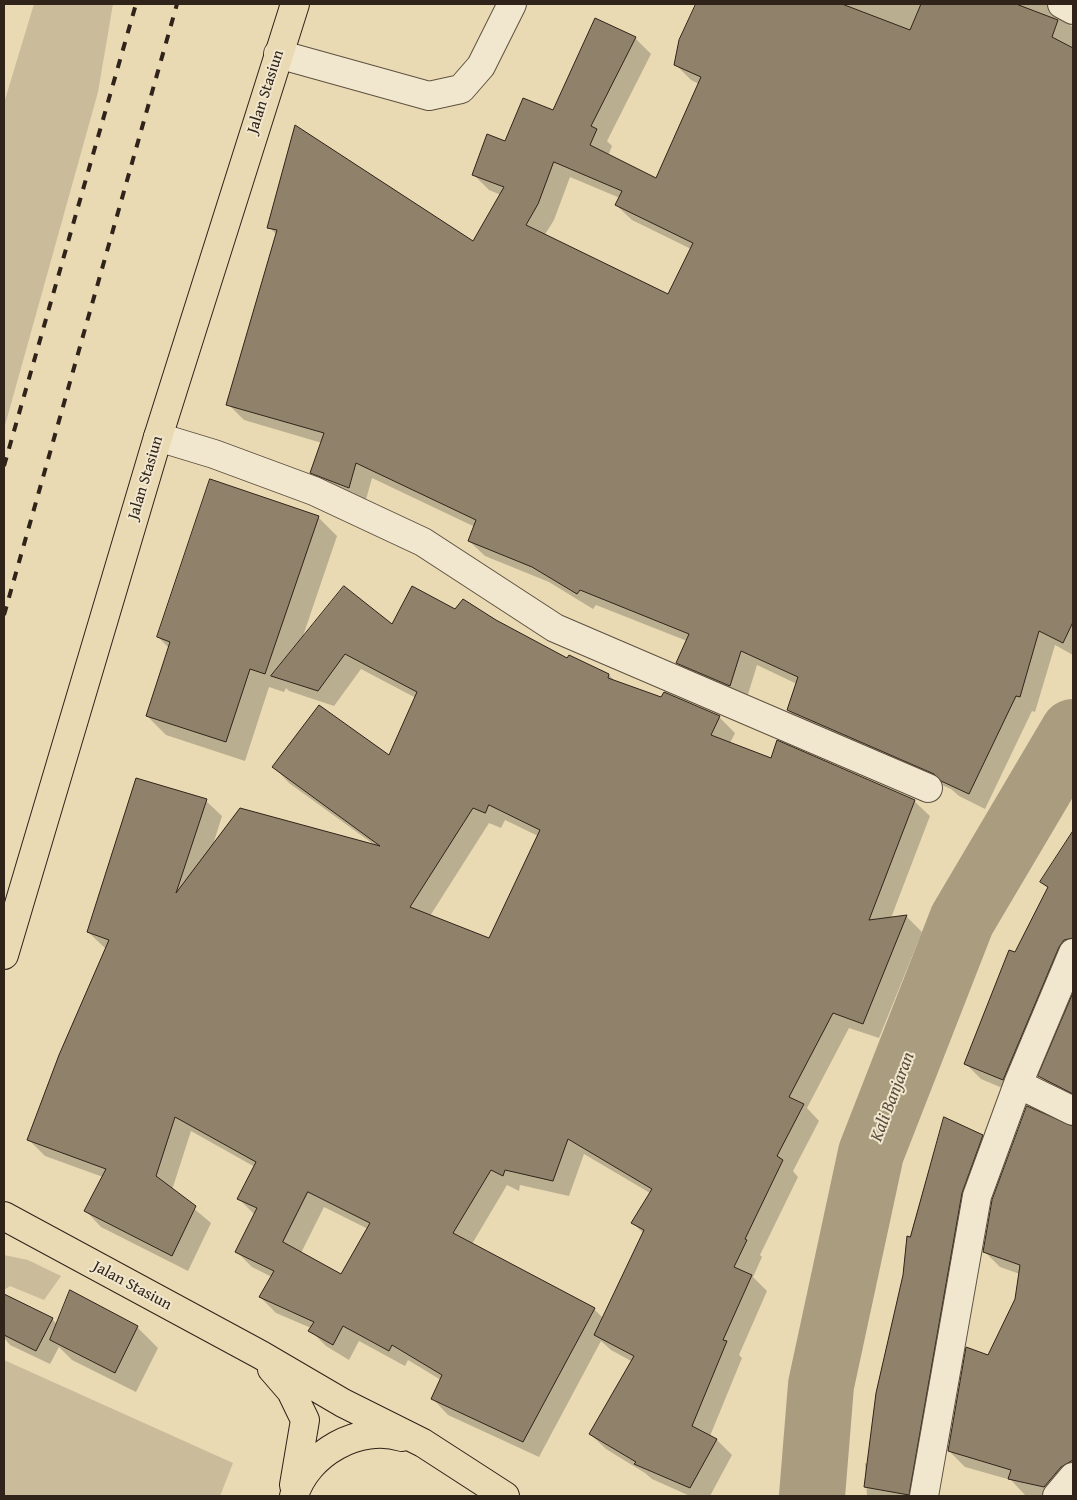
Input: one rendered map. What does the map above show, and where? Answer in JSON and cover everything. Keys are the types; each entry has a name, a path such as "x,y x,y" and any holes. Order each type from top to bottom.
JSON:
{"main road":[{"name":"Jalan Stasiun","path":"4,955 158,437 295,4"},
{"name":"Jalan Stasiun","path":"4,1216 261,1355 343,1403 423,1443"},
{"name":"Jalan Stasiun","path":"261,1355 291,1391 305,1420 293,1496"},
{"path":"293,1496 310,1467 328,1450 351,1439 375,1434 399,1436 423,1443 505,1496"},
{"path":"423,1443 446,1459 463,1480 469,1496"}],"street":[{"path":"278,54 429,96 461,88 481,66 512,4"},
{"path":"1062,4 1073,10"},
{"path":"158,437 314,491 423,542 555,628 928,788"},
{"path":"924,1496 976,1196 1018,1084 1073,953"},
{"path":"1018,1084 1073,1111"},
{"path":"1057,1496 1073,1476"}],"shaded area":[{"path":"34,4 113,4 98,92 4,429 4,103"},
{"path":"4,1255 28,1260 61,1276 44,1300 10,1286 4,1290"},
{"path":"4,1360 233,1463 220,1496 4,1496"}],"building":[{"path":"696,4 842,4 910,30 921,4 1016,4 1058,20 1052,37 1073,48 1073,622 1063,643 1039,631 1020,697 1016,696 969,794 941,781 934,774 787,710 798,677 741,651 730,686 676,663 689,634 580,590 577,594 532,567 468,541 476,520 356,463 349,488 310,473 324,433 226,405 277,230 267,228 295,125 473,241 504,187 472,175 487,134 505,141 523,98 553,110 595,18 636,37 591,126 597,129 590,145 656,178 701,77 674,65 679,40","holes":["554,162 622,191 615,205 693,243 668,294 526,225 538,204"]},
{"path":"210,479 319,516 265,674 250,669 226,742 146,716 170,642 157,637"},
{"path":"344,586 392,624 412,586 455,609 463,599 496,620 567,658 569,655 609,674 608,678 661,697 664,692 720,716 711,735 771,758 777,740 915,800 869,920 907,915 863,1024 833,1013 789,1097 804,1104 777,1156 783,1160 745,1239 747,1240 734,1267 752,1275 723,1340 727,1341 692,1426 717,1439 690,1488 634,1464 636,1462 589,1434 634,1356 594,1335 644,1230 631,1223 652,1189 568,1139 553,1181 505,1170 503,1176 491,1170 453,1233 595,1308 523,1442 431,1399 442,1375 392,1345 389,1351 343,1326 333,1345 308,1331 314,1322 259,1297 274,1271 235,1252 257,1208 237,1199 256,1162 175,1117 156,1176 196,1206 172,1256 84,1211 106,1169 27,1140 59,1055 109,940 87,932 136,778 207,799 176,893 240,808 380,846 272,767 319,705 389,755 417,692 345,654 318,691 271,676","holes":["489,805 540,830 489,938 410,907 473,808 485,813","308,1192 370,1223 341,1274 283,1242"]},
{"path":"1073,831 1073,938 1064,940 1059,947 1003,1080 964,1064 1009,950 1015,952 1048,887 1040,882"},
{"path":"1073,993 1073,1094 1038,1076"},
{"path":"1027,1106 1073,1126 1073,1460 1061,1467 1044,1487 1008,1479 1011,1470 948,1451 966,1347 988,1355 1015,1299 1020,1265 983,1252 992,1200"},
{"path":"944,1117 983,1135 962,1193 909,1495 864,1487 876,1393 903,1275 907,1236 910,1237"},
{"path":"70,1290 138,1326 115,1373 50,1340"},
{"path":"4,1294 53,1318 36,1351 4,1335"}],"waterway":[{"name":"Kali Banjaran","path":"812,1496 821,1385 871,1153 962,920 1073,732"}],"railway":[{"path":"4,466 136,4"},
{"path":"4,615 177,4"}]}
